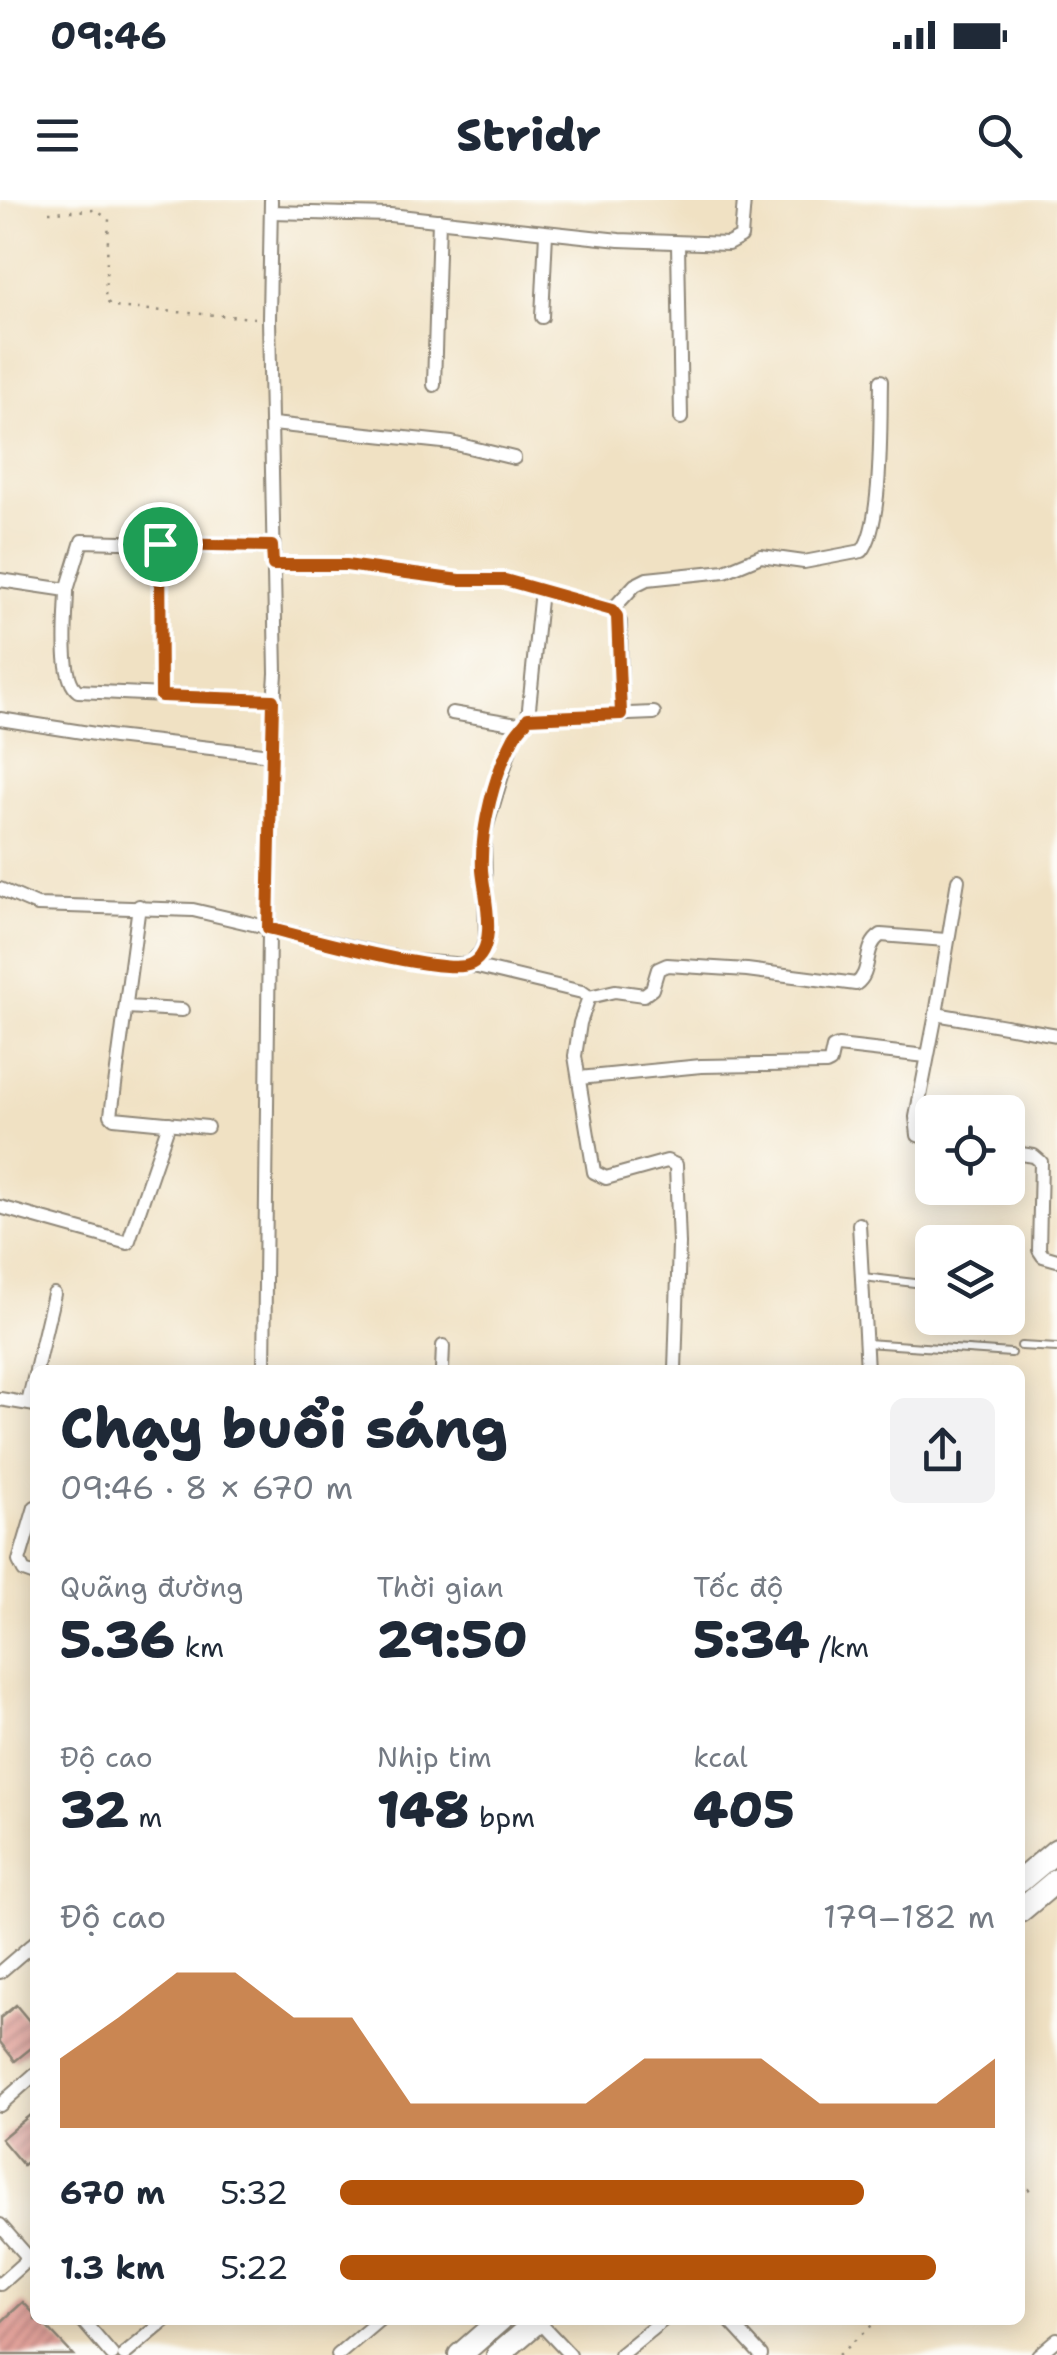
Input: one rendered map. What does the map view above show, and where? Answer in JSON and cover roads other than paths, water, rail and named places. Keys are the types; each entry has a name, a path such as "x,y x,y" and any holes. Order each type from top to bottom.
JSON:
{"highway":[{"path":"1025,1876 1057,1850"},
{"path":"1025,1908 1057,1880"},
{"path":"460,2355 494,2325"},
{"path":"498,2355 532,2325"}],"street":[{"path":"264,1365 273,700 271,206 678,244 737,242 742,237 744,200"},
{"path":"434,385 439,220"},
{"path":"542,317 546,233"},
{"path":"678,244 681,418"},
{"path":"612,610 634,585 647,579 724,571 761,556 804,562 862,552 868,541 877,490 881,381"},
{"path":"273,424 452,443 514,458"},
{"path":"272,546 82,541 67,590 67,672 72,686 89,692 273,700"},
{"path":"160,544 161,696"},
{"path":"273,565 346,565 460,580 505,580 612,610 620,622 621,714"},
{"path":"0,580 67,590"},
{"path":"468,965 482,952 487,931 482,870 484,834 513,740 526,721 541,590"},
{"path":"452,713 526,721 654,714"},
{"path":"0,720 271,754"},
{"path":"921,1095 958,880"},
{"path":"0,890 37,905 193,910 412,961 468,965 582,992 589,997 614,991 644,995 652,990 658,970 667,965 747,970 851,984 864,977 872,944 882,935 946,940"},
{"path":"139,906 112,1115 206,1126"},
{"path":"589,997 575,1049 594,1172 606,1178 667,1161 676,1165 679,1244 675,1365"},
{"path":"126,1006 182,1010"},
{"path":"936,1014 1057,1034"},
{"path":"579,1078 686,1067 826,1064 834,1048 843,1046 926,1056"},
{"path":"0,1206 128,1243 169,1123"},
{"path":"1025,1155 1041,1162 1039,1250 1042,1256 1057,1260"},
{"path":"859,1224 866,1365"},
{"path":"38,1365 54,1294"},
{"path":"442,1365 443,1346"},
{"path":"0,1399 30,1404"},
{"path":"30,1525 20,1561 30,1573"},
{"path":"0,1972 30,1946"},
{"path":"0,2106 30,2079"},
{"path":"0,2225 30,2256"},
{"path":"0,2284 30,2261"},
{"path":"86,2325 112,2355"},
{"path":"124,2355 160,2325"},
{"path":"338,2355 373,2325"},
{"path":"543,2325 570,2355"},
{"path":"620,2355 657,2325"},
{"path":"734,2325 761,2355"},
{"path":"1038,2355 1057,2339"}],"lane":[{"path":"862,1277 915,1283"},
{"path":"864,1342 1011,1353"},
{"path":"1021,1346 1057,1348"}]}
